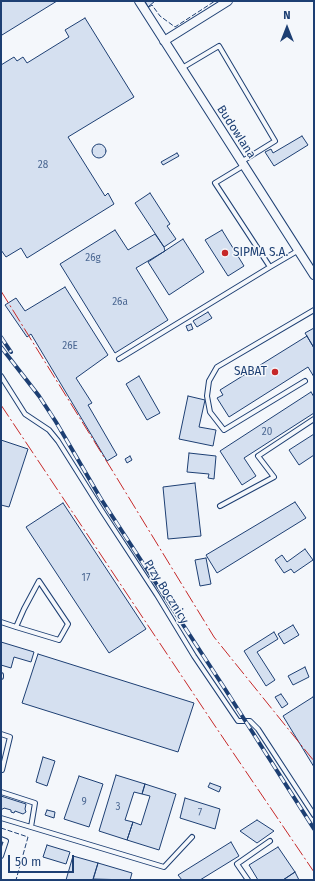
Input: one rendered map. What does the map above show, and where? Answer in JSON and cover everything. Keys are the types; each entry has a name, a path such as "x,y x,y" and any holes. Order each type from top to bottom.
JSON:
{"street":[{"name":"Budowlana","path":"139,1 181,69 314,275"},
{"path":"164,42 228,1"}],"lane":[{"path":"181,69 219,46 275,141 215,183 270,267"},
{"path":"119,359 298,250"},
{"path":"305,381 224,430 210,412 207,396 210,381 217,367 314,310"},
{"name":"Przy Bocznicy","path":"1,376 25,414 49,430 58,441 157,595 194,656 238,721 250,721 258,729 314,814"},
{"path":"220,506 274,477 258,456 314,419"},
{"path":"1,622 16,627 59,640 68,624 39,580 16,627"},
{"path":"1,734 10,737 2,770 1,769"},
{"path":"1,792 35,803 31,827"},
{"path":"1,818 164,867 192,837"},
{"path":"1,839 6,841 1,856"},
{"path":"248,880 237,864 270,841"}],"building":[{"path":"1,1 57,1 2,35"},
{"path":"145,1 155,1 148,7"},
{"path":"85,18 134,97 68,137 105,196 108,193 114,204 27,258 21,248 6,257 1,250 1,65 14,57 17,61 23,57 27,63 69,37 65,30"},
{"path":"302,136 308,145 274,166 265,152 271,149 273,153"},
{"path":"99,144 104,146 106,151 104,156 99,158 94,156 92,151 94,146"},
{"path":"177,153 179,156 163,165 161,162"},
{"path":"150,193 170,224 167,226 176,239 164,247 135,203"},
{"path":"115,230 128,250 155,234 164,247 165,251 136,268 168,320 115,353 60,264"},
{"name":"SIPMA S.A.","path":"222,230 244,266 228,276 205,240"},
{"path":"183,239 204,272 169,295 148,262"},
{"path":"65,287 108,355 76,378 92,403 88,405 117,455 107,461 31,334 27,337 5,305 16,298 25,311"},
{"path":"208,312 212,318 197,327 193,321"},
{"path":"191,324 193,329 188,331 186,326"},
{"path":"314,328 314,348 305,333"},
{"name":"SABAT","path":"307,336 314,348 314,377 308,367 229,417 217,398 223,395 220,390"},
{"path":"139,376 160,413 147,420 126,384"},
{"path":"311,392 314,397 314,413 244,458 256,476 242,485 220,451"},
{"path":"188,396 205,400 199,427 216,430 213,446 179,439"},
{"path":"314,434 314,455 299,465 289,450"},
{"path":"1,440 28,449 9,507 1,505"},
{"path":"189,453 216,456 214,479 208,478 209,474 187,472"},
{"path":"130,456 132,460 127,463 125,459"},
{"path":"195,483 201,536 168,539 163,487"},
{"path":"295,502 306,518 217,573 206,555"},
{"path":"63,503 146,629 109,653 26,527"},
{"path":"305,549 313,560 294,573 291,569 284,573 275,560 282,555 287,562"},
{"path":"206,558 211,584 200,586 195,560"},
{"path":"293,625 299,635 284,644 278,634"},
{"path":"274,632 278,639 257,652 275,680 266,686 244,651"},
{"path":"1,642 34,652 31,662 14,657 11,668 1,665"},
{"path":"38,654 194,703 178,752 22,703"},
{"path":"305,667 309,677 293,685 288,676"},
{"path":"281,694 288,704 282,708 275,697"},
{"path":"313,697 314,698 314,767 283,716"},
{"path":"43,757 55,761 47,786 36,782"},
{"path":"116,775 145,784 142,794 134,792 125,820 133,822 127,840 99,831"},
{"path":"79,776 103,784 89,827 64,819"},
{"path":"210,783 221,787 219,792 208,787"},
{"path":"145,784 176,794 159,850 127,840 133,822 141,825 150,796 142,794"},
{"path":"1,796 26,804 26,812 23,814 15,811 14,813 11,812 11,810 4,808 1,809"},
{"path":"185,798 220,809 215,829 180,818"},
{"path":"47,810 55,812 54,818 45,815"},
{"path":"257,820 274,831 257,843 240,831"},
{"path":"231,842 239,856 200,880 182,880 178,875"},
{"path":"47,845 70,852 66,864 43,857"},
{"path":"278,847 295,872 283,880 258,880 249,865"},
{"path":"73,856 98,863 93,880 66,880"},
{"path":"98,863 132,873 130,880 93,879"},
{"path":"295,872 299,880 283,880"}],"railway":[{"path":"1,337 11,352"},
{"path":"1,347 39,396 56,422 101,499 314,829"}],"fence":[{"path":"149,7 152,5 160,16 175,27 215,1"},
{"path":"1,828 28,837 16,880"}],"power":[{"path":"1,291 214,637 314,761"},
{"path":"1,405 314,872"}],"place":[{"name":"SIPMA S.A.","path":"225,253"},
{"name":"SABAT","path":"275,372"}]}
